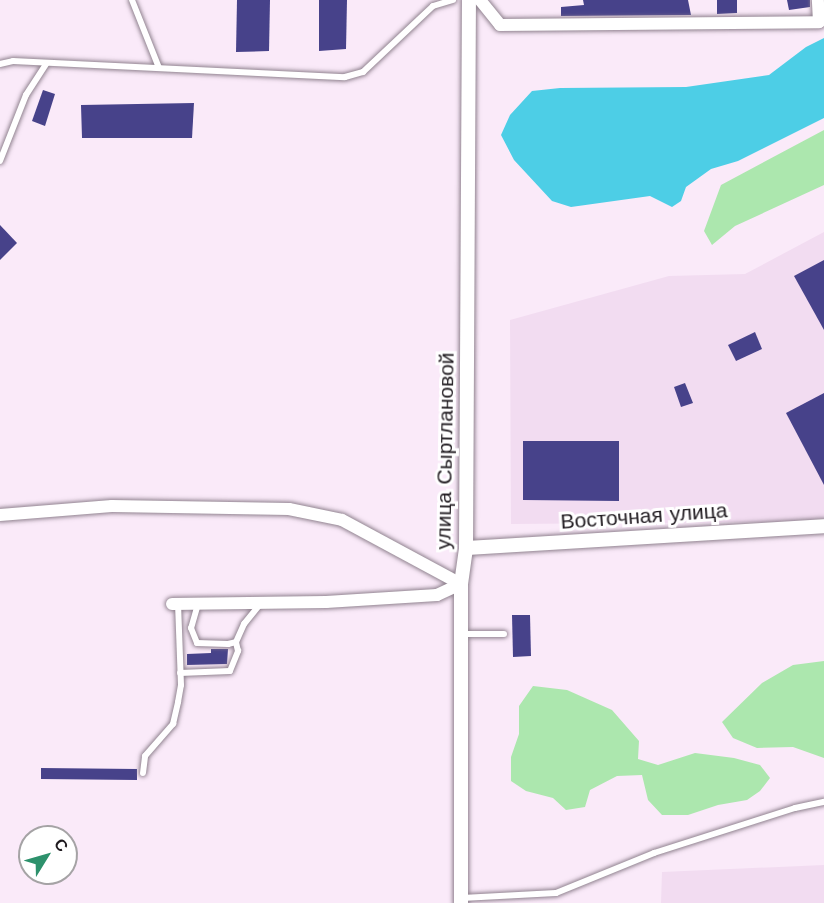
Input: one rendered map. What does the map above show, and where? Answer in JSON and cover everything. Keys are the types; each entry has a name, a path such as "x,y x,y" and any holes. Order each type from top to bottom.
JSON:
{"street":[{"name":"улица Сыртлановой","path":"461,901 460,634 461,584 466,548 469,0"},
{"path":"480,0 500,25 819,22 819,0"},
{"path":"0,515 112,506 289,509 342,520 461,584"},
{"name":"Восточная улица","path":"466,548 824,526"},
{"path":"175,604 261,603 437,595 461,584"}],"lane":[{"path":"132,0 159,68"},
{"path":"0,64 13,61 345,76 363,72 433,6 453,0"},
{"path":"0,161 26,95 47,63"},
{"path":"198,603 191,628 197,643 236,642"},
{"path":"180,673 230,670 238,651 236,642 244,624 261,603"},
{"path":"143,773 145,756 173,724 180,673 175,604"},
{"path":"460,634 504,634"},
{"path":"461,901 556,893 654,853 795,808 824,802"}],"shaded area":[{"path":"824,232 824,519 776,522 511,524 510,320 669,276 745,274"},
{"path":"824,865 824,903 661,903 662,872"}],"green space":[{"path":"824,130 824,185 735,226 712,245 704,231 721,185"},
{"path":"824,661 824,758 793,747 757,748 733,738 722,722 762,683 793,665"},
{"path":"533,686 567,690 612,710 639,741 638,759 658,765 695,753 734,758 760,765 770,778 760,791 747,800 718,805 688,815 662,815 648,800 642,775 617,776 590,790 585,807 566,810 553,798 526,791 511,781 511,757 519,734 519,706"}],"water":[{"path":"824,38 824,118 738,161 711,169 686,187 681,201 672,207 650,196 571,207 552,201 514,160 501,135 510,115 532,91 560,88 686,87 769,75 806,47"}],"building":[{"path":"237,0 270,0 269,51 236,52"},
{"path":"319,0 347,0 346,49 319,51"},
{"path":"583,0 688,0 691,15 561,16 561,7 584,5"},
{"path":"717,0 737,0 737,13 717,14"},
{"path":"787,0 810,0 810,7 789,10"},
{"path":"43,90 55,94 45,126 32,121"},
{"path":"194,103 192,138 82,138 81,105"},
{"path":"0,225 17,243 0,260"},
{"path":"824,260 824,330 794,276"},
{"path":"755,332 762,349 736,361 728,345"},
{"path":"685,383 693,403 681,407 674,387"},
{"path":"824,393 824,485 786,413"},
{"path":"523,441 619,441 619,501 523,500"},
{"path":"512,615 530,615 531,656 513,657"},
{"path":"211,649 228,649 227,664 187,665 187,654 211,653"},
{"path":"41,768 137,769 137,780 41,779"}]}
